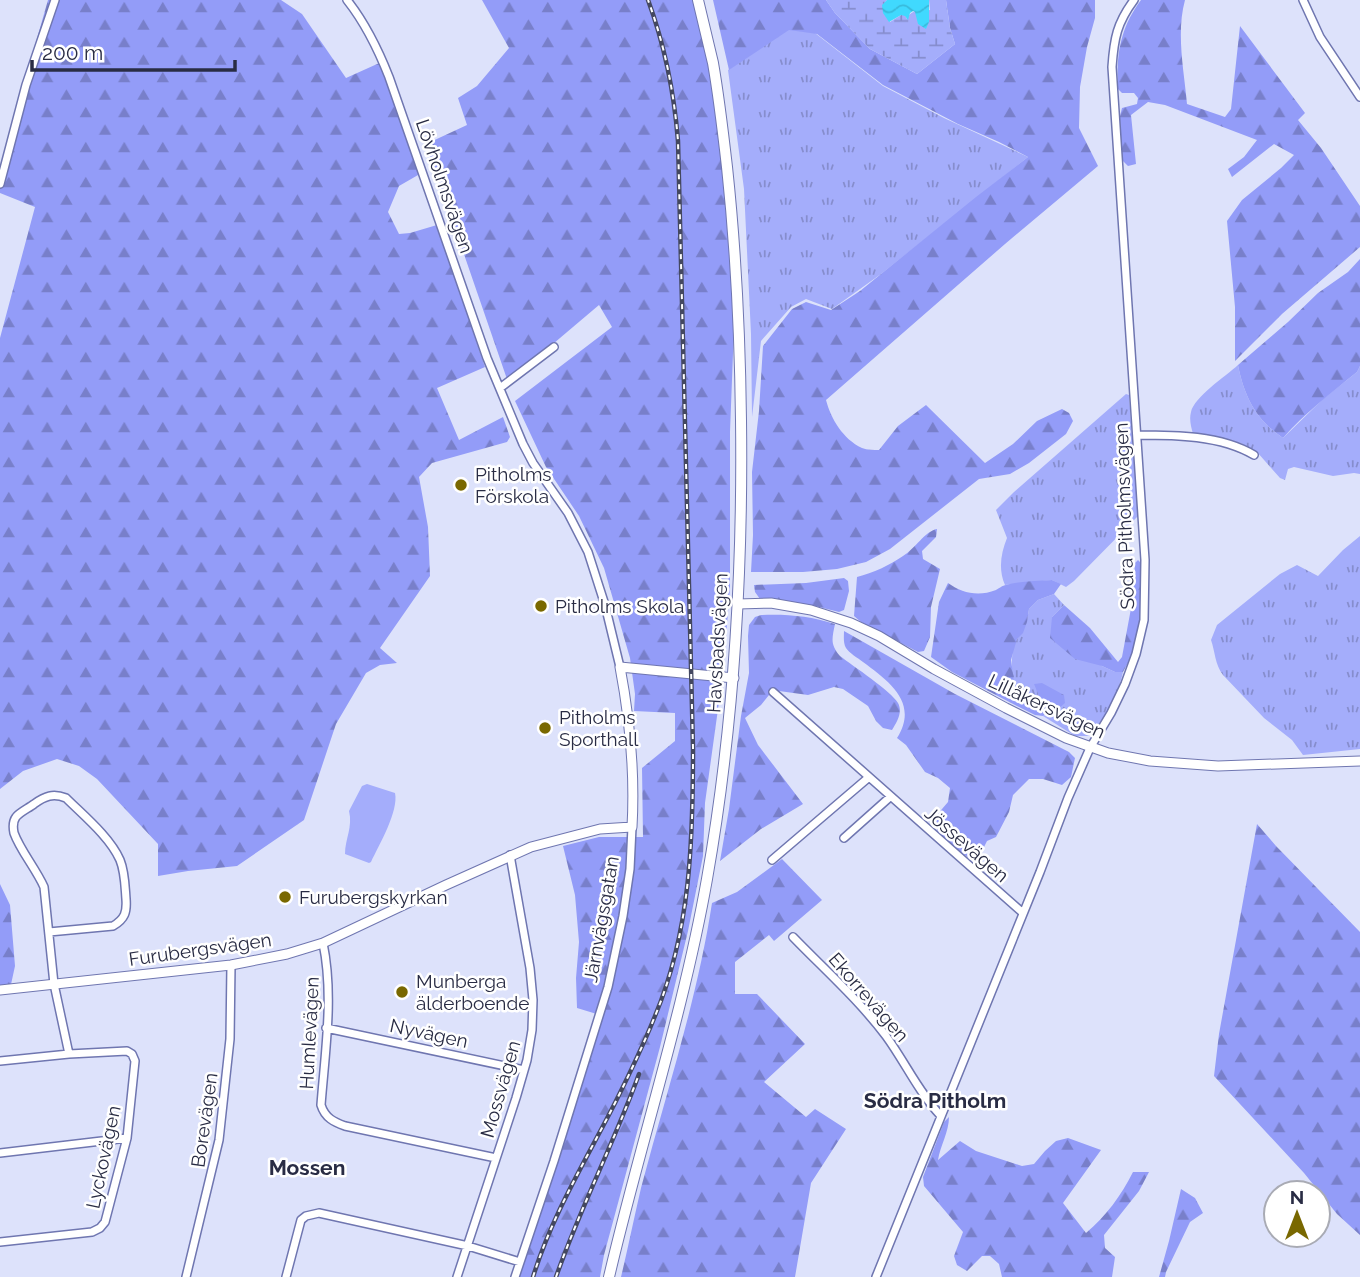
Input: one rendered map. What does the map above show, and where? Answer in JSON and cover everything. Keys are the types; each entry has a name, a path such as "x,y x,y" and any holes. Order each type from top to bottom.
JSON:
{"main road":[{"name":"Havsbadsvägen","path":"609,1277 692,953 721,794 734,678 741,452 739,323 722,123 713,65 698,0"}],"street":[{"path":"0,184 26,86 55,0"},
{"name":"Lövholmsvägen","path":"347,0 376,45 389,77 487,358 527,453 582,538 600,587 621,667"},
{"name":"Södra Pitholmsvägen","path":"876,1277 1068,798 1090,747 1125,684 1144,620 1145,560 1112,67 1117,28 1134,0"},
{"path":"1303,0 1320,37 1360,97"},
{"path":"500,388 554,347"},
{"path":"1137,435 1208,439 1254,455"},
{"name":"Lillåkersvägen","path":"738,604 771,603 811,610 851,622 1006,708 1066,738 1108,754 1150,761 1204,765 1360,761"},
{"path":"621,667 734,678"},
{"name":"Järnvägsgatan","path":"515,1277 608,987 624,916 633,801 631,753 621,667"},
{"name":"Jössevägen","path":"773,692 1023,913"},
{"path":"772,860 869,778"},
{"path":"49,932 113,926 125,916 127,909 124,877 120,861 111,845 66,798 58,795 50,795 40,800 16,817 13,825 14,834 44,887 54,984 69,1054"},
{"path":"844,838 890,797"},
{"name":"Furubergsvägen","path":"0,990 231,965 270,958 323,943 531,847 600,829 632,827"},
{"name":"Mossvägen","path":"457,1277 524,1070 532,1030 530,968 510,855"},
{"name":"Ekorrevägen","path":"793,937 844,987 885,1035 923,1093 942,1116"},
{"name":"Humlevägen","path":"323,943 328,969 321,1105 323,1112 345,1126 496,1158"},
{"name":"Borevägen","path":"186,1277 219,1140 226,1093 231,965"},
{"name":"Nyvägen","path":"326,1028 524,1070"},
{"name":"Lyckovägen","path":"0,1062 127,1051 135,1061 127,1138 105,1222 92,1232 0,1242"},
{"path":"0,1153 127,1138"},
{"path":"286,1277 297,1228 301,1220 312,1213 468,1246 520,1262"}],"green space":[{"path":"48,0 281,0 302,14 346,78 386,60 425,171 399,186 388,212 399,234 437,225 485,367 437,388 459,440 503,417 510,437 507,442 432,463 419,477 428,527 430,576 380,648 397,663 380,665 366,673 336,724 304,820 237,866 158,876 158,844 97,779 79,766 57,759 23,771 0,789 0,338 35,207 0,193 0,175"},
{"path":"482,0 694,0 714,93 725,188 735,301 730,432 730,588 723,673 705,803 703,856 660,1047 600,1277 515,1277 600,1015 577,1008 579,942 575,895 563,846 599,837 643,837 642,768 675,741 675,713 634,711 635,694 630,658 604,568 579,516 546,467 515,401 612,327 599,305 508,382 426,144 467,125 458,98 477,86 509,48"},
{"path":"713,0 826,0 870,49 917,74 955,44 946,0 1095,0 1095,18 1080,87 1079,128 1098,166 826,400 831,414 844,434 862,448 873,450 879,450 898,426 926,405 985,463 1013,444 1037,421 1062,409 1069,413 1073,421 1066,434 1029,463 1010,474 979,479 890,549 866,562 837,569 803,572 751,572 752,472 763,346 792,309 806,302 831,310 860,291 1028,157 883,85 817,34 789,30 729,70"},
{"path":"826,0 887,0 883,5 890,22 901,15 905,15 907,19 913,12 930,10 929,0 946,0 955,44 917,74 870,49"},
{"path":"1141,0 1185,0 1181,38 1187,104 1225,117 1231,109 1240,26 1305,113 1298,120 1321,148 1360,206 1360,247 1282,314 1235,361 1235,307 1227,221 1242,200 1294,155 1274,144 1232,177 1228,169 1244,157 1257,140 1165,105 1148,102 1131,115 1136,164 1128,166 1122,160 1119,120 1122,108 1137,104 1138,98 1134,93 1122,93 1118,89 1119,53 1128,21"},
{"path":"788,29 815,33 883,86 1028,157 881,274 832,309 806,299 791,307 761,341 752,417 744,189 728,70"},
{"path":"1360,259 1360,366 1357,372 1283,438 1258,415 1244,387 1238,365"},
{"path":"1238,365 1248,397 1258,415 1283,438 1323,399 1357,372 1360,366 1360,474 1333,476 1294,467 1288,469 1285,480 1280,478 1257,452 1241,443 1193,434 1190,417 1193,406 1204,393"},
{"path":"1126,394 1129,395 1138,516 1066,587 1052,580 1005,585 1001,561 1007,538 996,510"},
{"path":"937,529 936,537 922,551 923,559 940,569 931,607 930,637 924,651 918,652 854,616 857,577 887,566 907,553 928,533"},
{"path":"1360,536 1360,749 1303,755 1292,740 1264,718 1223,675 1211,640 1217,625 1280,574 1297,565 1318,576"},
{"path":"1138,560 1141,563 1142,605 1138,633 1123,672 1075,659 1050,638 1052,617 1064,605 1090,628 1118,662 1122,657 1132,603 1135,563"},
{"path":"844,578 848,581 849,591 844,610 839,612 811,605 760,599 754,585 806,583"},
{"path":"1052,580 1061,584 1054,594 1038,600 1029,609 1027,622 1023,633 1017,639 1011,660 1018,693 1039,708 1046,707 1047,701 1039,696 1034,684 1042,683 1064,695 1065,703 1058,709 1043,716 1035,715 952,672 931,657 939,602 948,583 977,593 996,590 1005,585"},
{"path":"1054,594 1064,605 1052,617 1102,666 1115,672 1123,672 1110,707 1088,736 1075,736 1043,716 1051,714 1047,701 1046,707 1040,708 1027,701 1018,692 1013,680 1013,651 1029,609 1038,600"},
{"path":"798,616 835,624 833,641 837,652 894,698 900,713 892,730 883,728 868,706 843,689 834,687 808,695 779,691 769,695 745,718 758,745 803,804 761,829 720,861 749,673 749,625 755,617"},
{"path":"844,631 955,694 1069,752 1075,758 1071,777 1062,785 1043,779 1029,779 1013,795 1009,812 996,837 987,841 977,861 969,858 938,836 936,816 948,802 950,788 925,772 906,745 897,738 903,726 903,704 883,677 847,650"},
{"path":"367,784 395,793 394,809 388,828 369,863 345,854 349,811 362,786"},
{"path":"1257,824 1360,932 1360,1235 1332,1208 1332,1179 1309,1179 1214,1076 1219,1034"},
{"path":"782,859 822,900 774,941 769,935 735,962 735,994 757,994 805,1044 764,1082 806,1117 815,1109 846,1129 811,1183 795,1277 621,1277 641,1188 690,1011 712,903 737,892"},
{"path":"0,884 10,905 15,966 10,989 0,990"},
{"path":"949,1117 938,1160 960,1141 976,1151 1022,1166 1034,1164 1056,1141 1068,1138 1101,1150 1063,1203 1086,1233 1112,1205 1133,1172 1149,1172 1139,1191 1104,1235 1105,1248 1115,1257 1112,1277 1002,1277 999,1264 990,1256 982,1256 967,1271 957,1265 954,1256 963,1232 924,1186 923,1177 944,1122"},
{"path":"1181,1189 1195,1198 1203,1213 1190,1222 1165,1277 1159,1277 1169,1241"}],"water":[{"path":"887,0 929,0 929,22 926,29 918,24 913,11 908,20 901,15 889,22 883,13 882,5"}],"railway":[{"path":"533,1277 560,1210 655,1016 676,951 688,884 693,748 678,141 668,69 648,0"},
{"path":"556,1277 639,1074"}],"place":[{"name":"Pitholms Förskola","path":"461,485"},
{"name":"Pitholms Skola","path":"541,606"},
{"name":"Pitholms Sporthall","path":"545,728"},
{"name":"Furubergskyrkan","path":"285,897"},
{"name":"Munberga älderboende","path":"402,992"}],"district":[{"name":"Södra Pitholm","path":"935,1100"},
{"name":"Mossen","path":"307,1167"}]}
